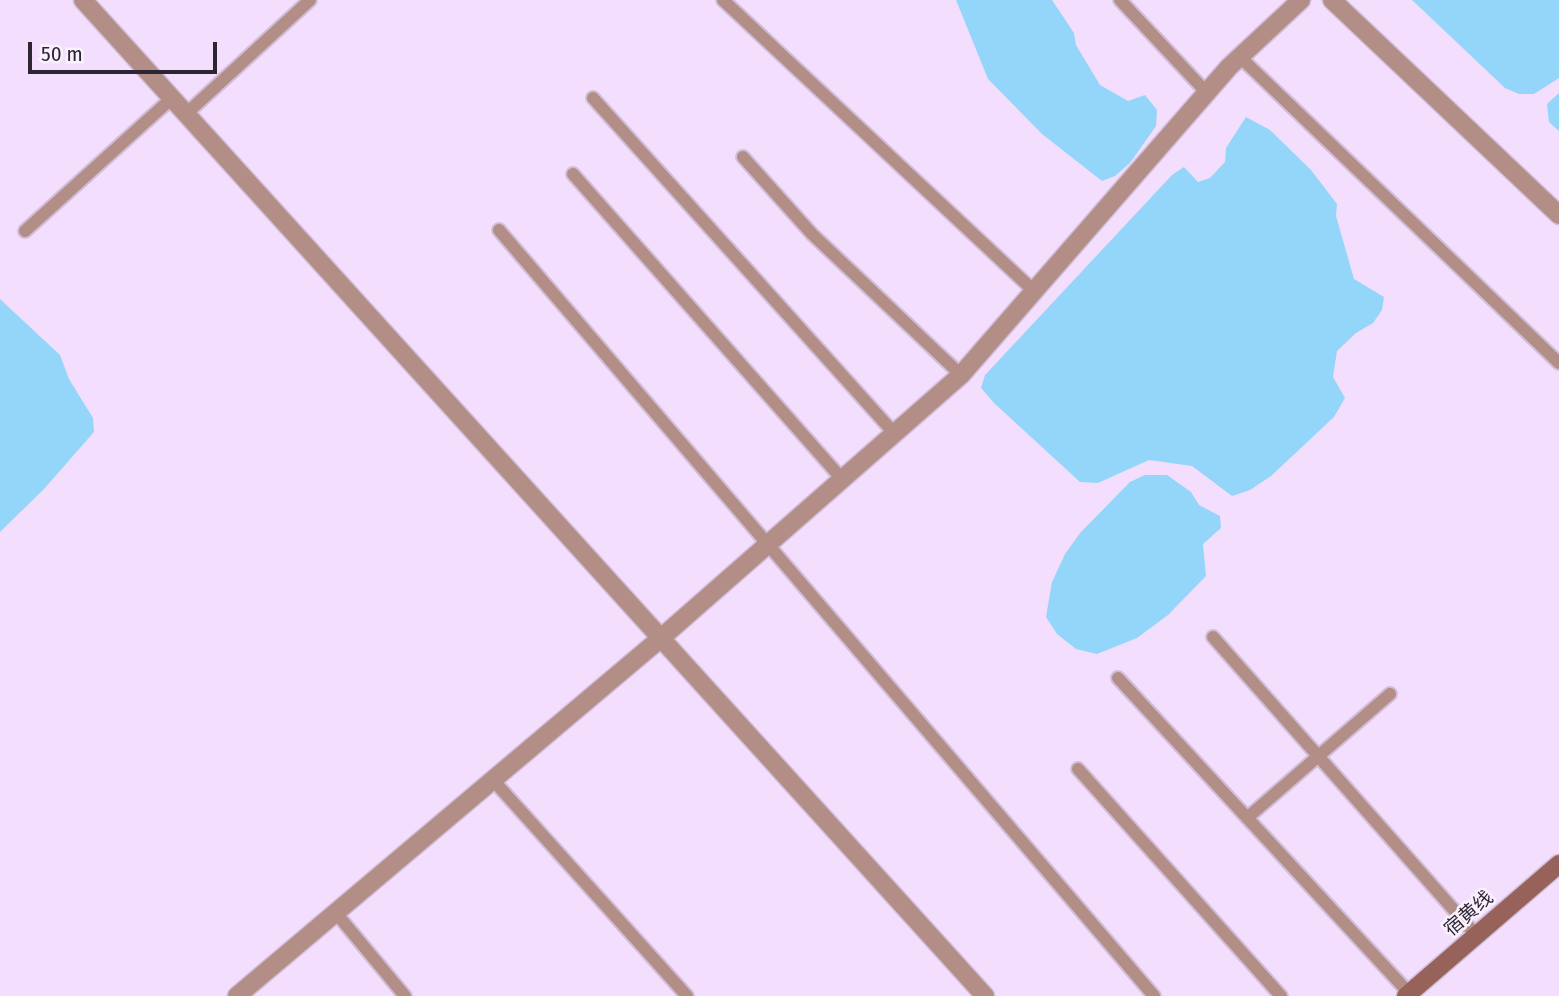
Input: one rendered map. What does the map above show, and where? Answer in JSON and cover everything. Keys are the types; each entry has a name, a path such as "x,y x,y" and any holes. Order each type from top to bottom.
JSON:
{"main road":[{"name":"宿黄线","path":"1407,995 1559,864"}],"street":[{"path":"83,0 985,996"},
{"path":"237,996 661,638 961,375 1207,93 1240,57 1301,0"},
{"path":"1332,0 1559,215"}],"lane":[{"path":"186,114 310,0"},
{"path":"723,0 998,261 1034,291"},
{"path":"1120,0 1207,93"},
{"path":"1240,57 1559,363"},
{"path":"25,231 172,98"},
{"path":"593,98 894,433"},
{"path":"743,157 812,234 961,375"},
{"path":"573,174 842,479"},
{"path":"499,230 1154,996"},
{"path":"1213,637 1476,935"},
{"path":"1118,677 1407,995"},
{"path":"1247,818 1390,694"},
{"path":"1078,769 1281,996"},
{"path":"493,780 687,996"},
{"path":"336,913 405,996"}],"water":[{"path":"956,0 1052,0 1074,33 1076,45 1100,85 1128,101 1145,95 1157,110 1156,126 1130,163 1115,176 1102,181 1042,134 988,79"},
{"path":"1412,0 1559,0 1559,78 1534,94 1519,94 1505,88"},
{"path":"1559,93 1559,131 1549,122 1547,104"},
{"path":"1246,117 1270,130 1311,170 1337,204 1336,216 1354,279 1384,297 1382,310 1373,323 1356,333 1337,351 1333,377 1345,398 1334,417 1271,476 1250,490 1232,496 1192,466 1149,460 1098,483 1080,482 994,403 981,388 985,375 1172,175 1184,167 1198,182 1210,178 1225,162 1226,148"},
{"path":"0,299 60,355 69,379 93,418 94,432 44,489 0,532"},
{"path":"1145,475 1167,475 1191,492 1199,505 1220,516 1221,528 1203,544 1206,576 1168,615 1137,638 1097,654 1076,649 1057,634 1046,617 1052,582 1065,554 1080,533 1130,482"}]}
